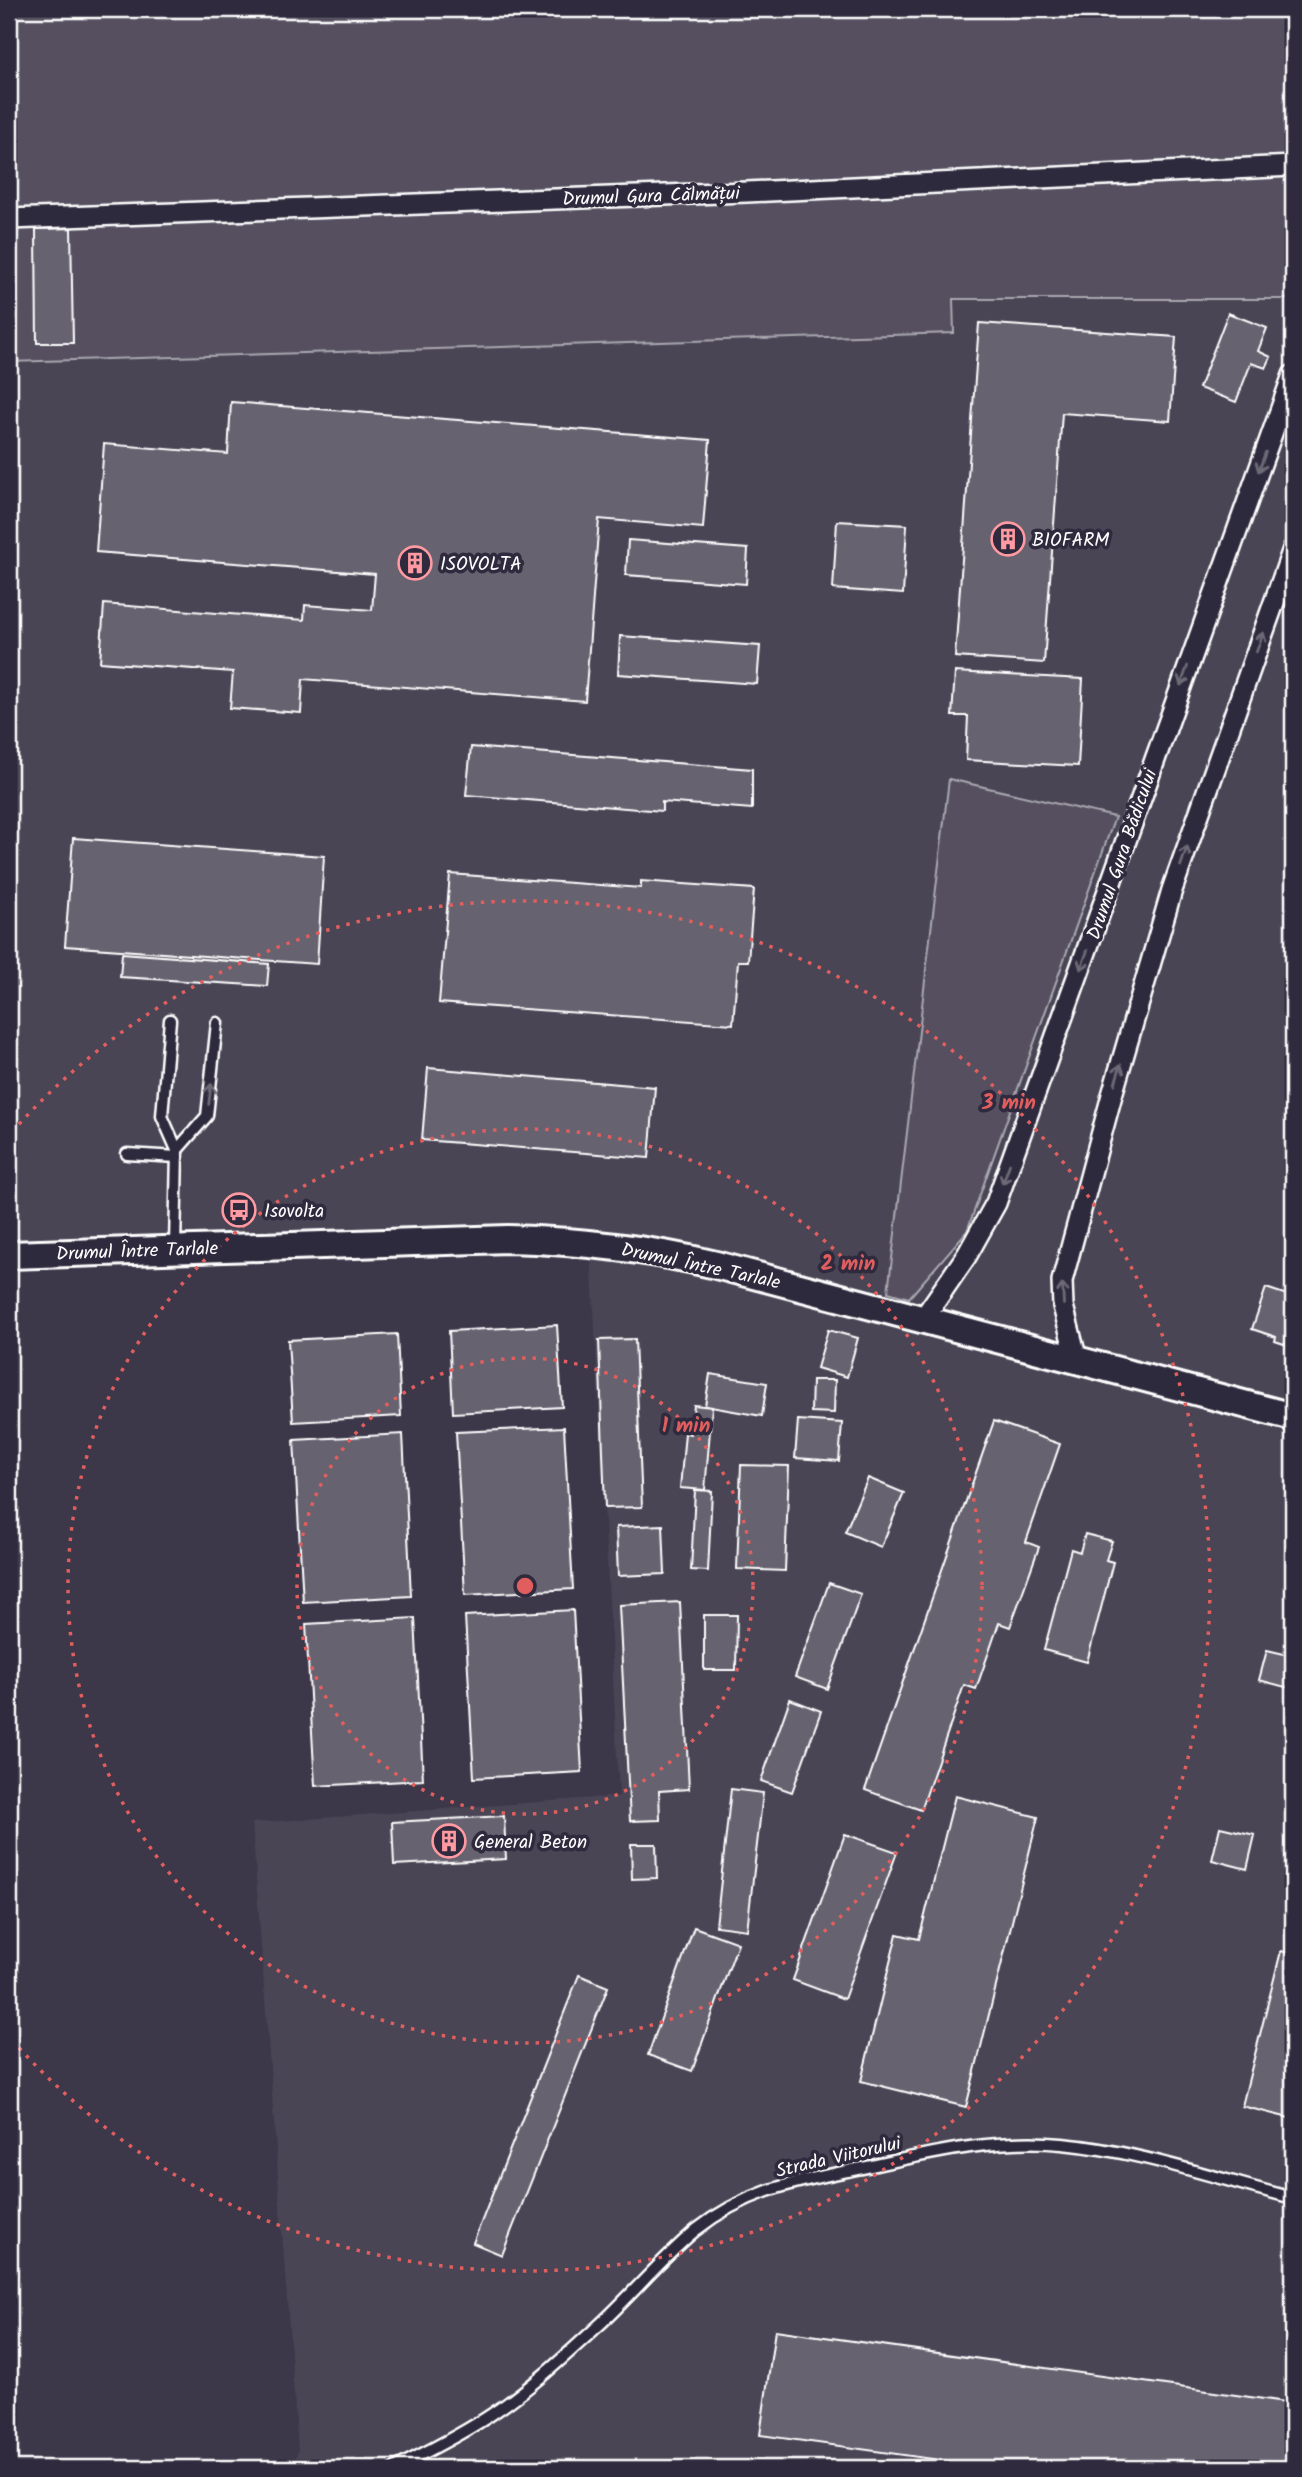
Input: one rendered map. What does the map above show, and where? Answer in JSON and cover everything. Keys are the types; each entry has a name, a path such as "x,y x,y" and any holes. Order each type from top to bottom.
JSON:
{"main road":[{"name":"Drumul Între Tarlale","path":"9,1255 508,1239 627,1247 670,1254 1293,1417"}],"street":[{"name":"Drumul Gura Călmățui","path":"9,219 705,193 1293,166"},
{"name":"Drumul Gura Bădicului","path":"923,1320 967,1255 996,1203 1293,375"},
{"path":"1077,1360 1063,1306 1062,1281 1112,1095 1172,890 1293,550"}],"lane":[{"path":"170,1020 162,1116 177,1154 175,1248"},
{"path":"177,1154 207,1116 217,1023"},
{"path":"127,1154 177,1154"},
{"name":"Strada Viitorului","path":"394,2468 442,2444 493,2413 532,2384 598,2326 695,2231 734,2204 782,2185 961,2149 997,2144 1059,2143 1120,2152 1293,2198"}],"shaded area":[{"path":"9,9 1293,9 1293,299 953,299 954,333 9,362"},
{"path":"953,299 1293,299 1293,2468 292,2468 298,2451 252,1823 619,1796 591,1253 453,1252 9,1268 9,362 953,333"},
{"path":"949,779 1115,817 967,1231 909,1298 888,1292"}],"building":[{"path":"71,228 73,343 37,343 36,229"},
{"path":"1228,313 1267,328 1258,351 1271,357 1266,368 1251,363 1236,402 1199,388"},
{"name":"BIOFARM","path":"979,323 1176,337 1170,421 1062,413 1044,663 955,657"},
{"name":"ISOVOLTA","path":"231,402 710,440 703,528 599,519 585,701 303,679 301,713 230,708 233,672 100,662 104,604 304,620 305,605 372,610 375,574 96,552 104,444 228,454"},
{"path":"837,521 907,525 903,594 833,589"},
{"path":"628,540 748,549 746,584 626,575"},
{"path":"620,636 760,646 757,684 618,674"},
{"path":"955,672 1083,679 1078,766 966,760 968,716 952,716"},
{"path":"471,747 752,769 752,809 662,802 662,811 466,795"},
{"path":"73,838 324,856 317,964 65,946"},
{"path":"450,874 641,888 641,881 754,889 748,961 738,961 733,1024 439,1003"},
{"path":"122,953 269,964 267,986 120,977"},
{"path":"428,1068 655,1087 649,1158 422,1140"},
{"path":"1266,1288 1290,1296 1293,1293 1293,1347 1275,1341 1276,1337 1252,1329"},
{"path":"557,1325 562,1407 453,1413 449,1331"},
{"path":"828,1330 858,1338 847,1377 817,1368"},
{"path":"397,1334 401,1416 293,1422 288,1340"},
{"path":"635,1339 642,1507 605,1508 599,1340"},
{"path":"710,1374 767,1383 762,1416 705,1406"},
{"path":"812,1380 835,1380 834,1413 811,1412"},
{"path":"694,1405 712,1407 705,1490 680,1488 685,1433 691,1434"},
{"path":"798,1420 842,1423 839,1461 795,1458"},
{"path":"994,1421 1060,1444 1026,1542 1039,1547 1010,1627 999,1623 976,1689 964,1685 921,1810 865,1790"},
{"path":"564,1427 573,1589 465,1595 456,1432"},
{"path":"403,1434 411,1596 303,1602 294,1440"},
{"path":"741,1465 789,1466 785,1571 737,1569"},
{"path":"868,1478 904,1493 881,1547 845,1532"},
{"path":"695,1490 712,1491 708,1571 691,1570"},
{"path":"663,1525 665,1574 618,1576 616,1527"},
{"path":"1085,1534 1112,1541 1106,1560 1113,1562 1087,1662 1044,1650 1071,1549 1080,1552"},
{"path":"829,1583 861,1594 827,1689 795,1677"},
{"path":"680,1602 689,1789 659,1791 660,1820 630,1821 619,1605"},
{"path":"573,1610 582,1772 474,1778 465,1616"},
{"path":"704,1615 737,1615 736,1670 704,1670"},
{"path":"415,1618 423,1780 315,1786 306,1624"},
{"path":"1267,1650 1293,1656 1293,1689 1259,1680"},
{"path":"790,1699 821,1711 792,1792 761,1781"},
{"path":"731,1789 763,1793 747,1930 716,1926"},
{"path":"955,1796 1038,1817 966,2107 861,2081 897,1934 919,1939"},
{"name":"General Beton","path":"504,1816 506,1859 394,1865 392,1822"},
{"path":"1220,1827 1255,1835 1247,1869 1212,1860"},
{"path":"845,1834 897,1852 844,1999 793,1980"},
{"path":"631,1844 656,1844 657,1878 632,1879"},
{"path":"694,1927 738,1943 692,2071 648,2055"},
{"path":"1281,1951 1293,1954 1293,2119 1242,2106"},
{"path":"579,1975 608,1987 502,2255 473,2243"},
{"path":"775,2330 1293,2403 1293,2468 997,2468 760,2435"}],"place":[{"name":"BIOFARM","path":"1008,539"},
{"name":"ISOVOLTA","path":"415,563"},
{"name":"Isovolta","path":"239,1210"},
{"name":"General Beton","path":"449,1841"}]}
